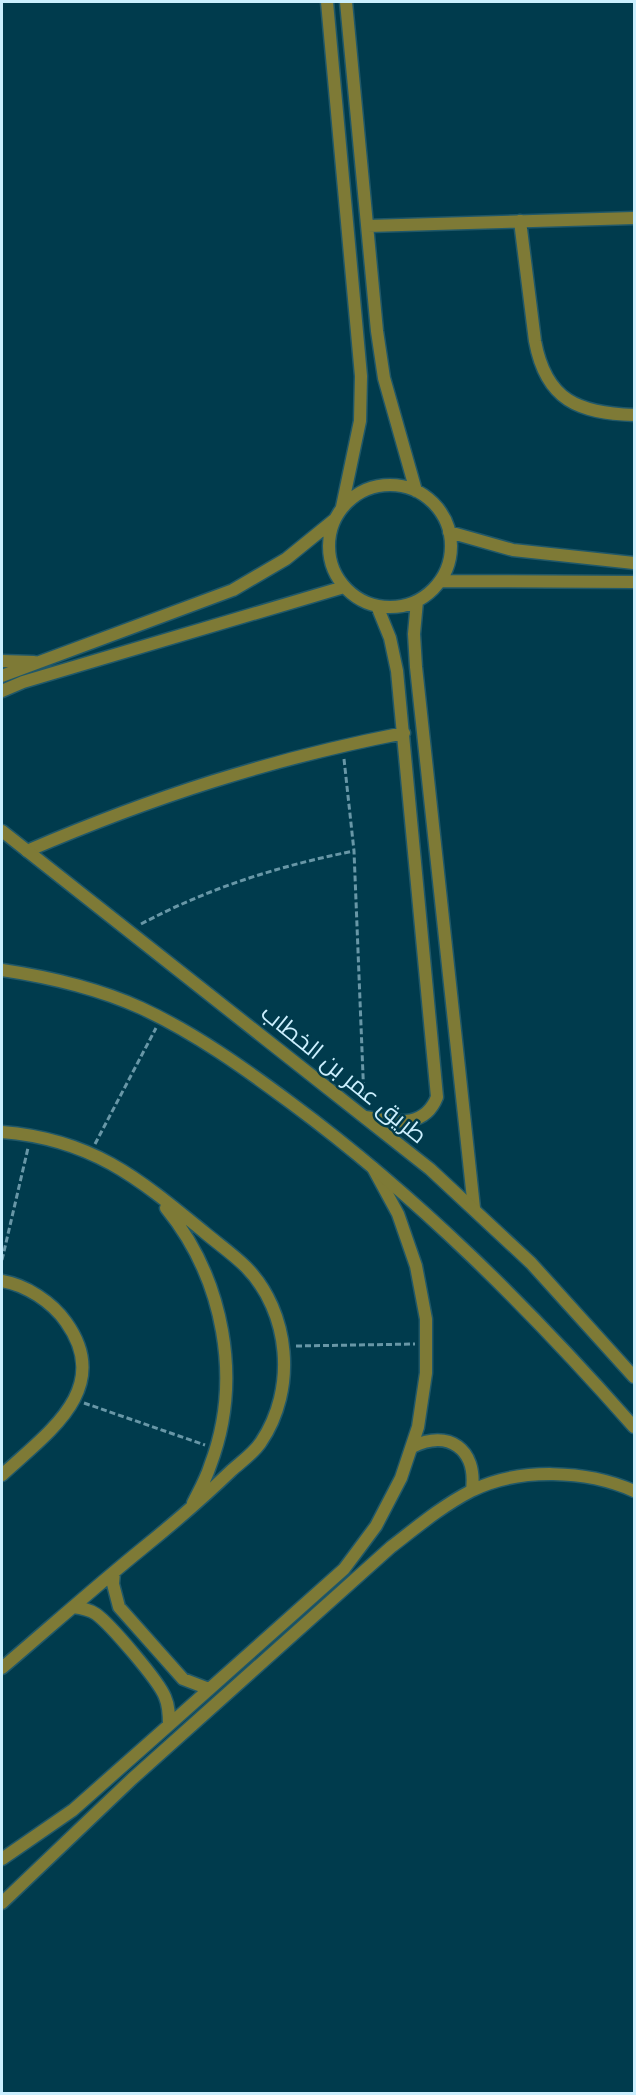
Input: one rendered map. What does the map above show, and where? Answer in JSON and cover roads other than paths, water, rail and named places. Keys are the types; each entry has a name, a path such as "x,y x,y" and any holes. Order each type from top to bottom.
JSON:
{"street":[{"path":"327,2 361,376 360,421 342,507"},
{"path":"346,2 384,378 416,491"},
{"path":"368,226 634,218"},
{"path":"520,221 538,361 547,379 560,394 576,406 595,413 634,415"},
{"path":"390,485 416,491 437,508 449,532 450,558 440,581 417,601 404,606 377,606 354,596 344,587 332,567 329,555 330,531 334,519 352,498 376,486 390,485"},
{"path":"2,676 233,590 286,558 334,519"},
{"path":"449,532 513,549 634,564"},
{"path":"440,581 634,582"},
{"path":"2,691 23,682 344,587"},
{"path":"417,601 416,667 474,1208"},
{"path":"365,1117 398,1121 418,1120 433,1106 437,1097 395,654 377,606"},
{"path":"2,661 38,662"},
{"path":"27,851 104,818 182,789 262,765 404,733"},
{"name":"طريق عمر بن الخطاب","path":"2,831 365,1117 474,1208 579,1312 634,1377"},
{"path":"2,970 73,984 107,995 161,1018 263,1082 372,1167 507,1289 634,1428"},
{"path":"2,1132 31,1134 91,1152 151,1188 245,1266 264,1290 284,1346 284,1380 276,1413 260,1443 189,1511 2,1668"},
{"path":"2,1859 73,1810 169,1725 344,1569 376,1526 401,1478 418,1427 426,1373 426,1319 416,1266 398,1214 372,1167"},
{"path":"151,1188 187,1236 206,1271 221,1319 227,1368 223,1418 211,1466 189,1511"},
{"path":"2,1281 37,1295 61,1314 78,1339 83,1364 80,1388 69,1411 2,1475"},
{"path":"412,1447 426,1440 443,1439 458,1446 469,1458 474,1474 472,1490"},
{"path":"2,1903 132,1779 391,1547 430,1516 472,1490 503,1480 534,1476 565,1475 596,1479 634,1491"},
{"path":"114,1572 113,1584 119,1607 183,1679 209,1689"},
{"path":"73,1607 84,1609 103,1620 156,1683 165,1695 170,1710 169,1725"}]}
